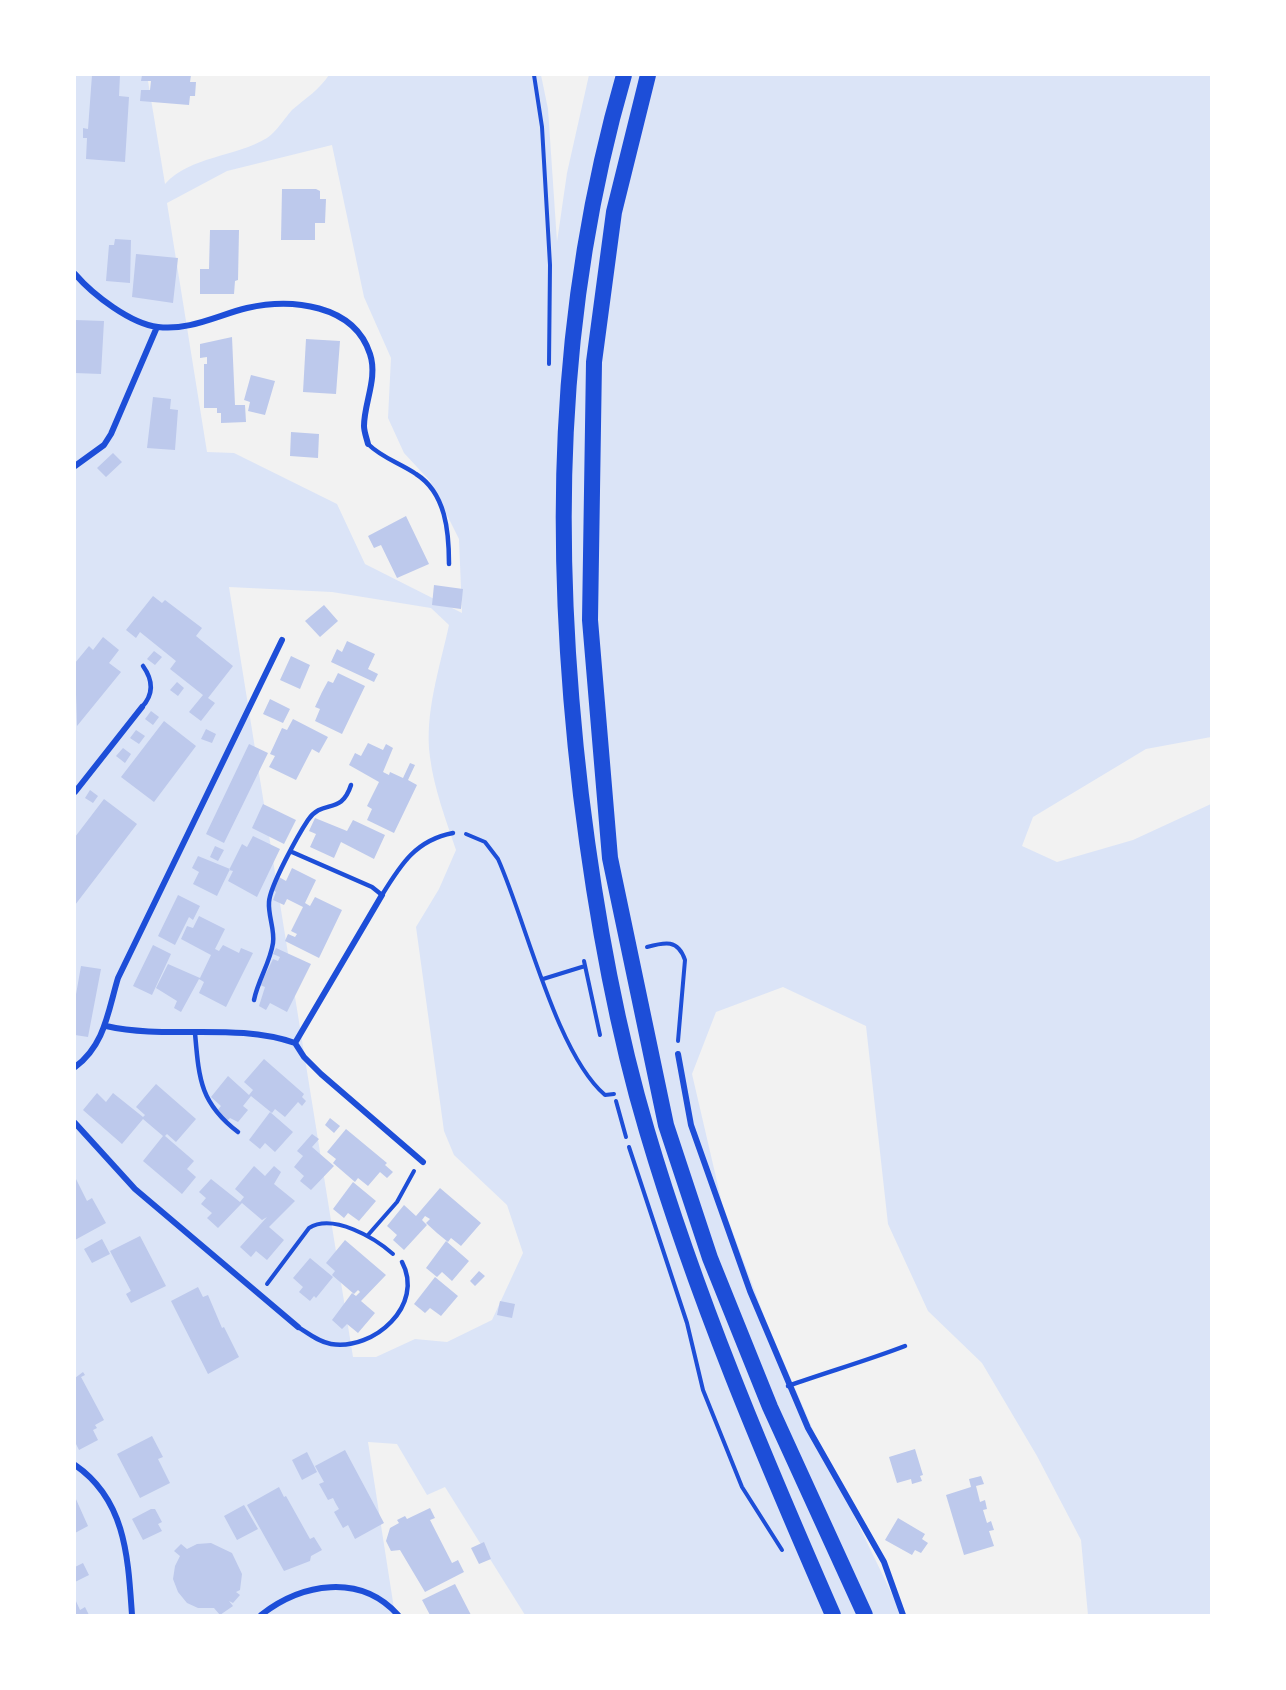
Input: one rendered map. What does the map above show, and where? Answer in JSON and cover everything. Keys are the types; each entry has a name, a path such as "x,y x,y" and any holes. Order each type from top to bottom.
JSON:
{"highway":[{"path":"624,75 586,229 571,338 564,420 566,605 574,729 589,858 600,933 621,1035 647,1131 690,1266 750,1420 833,1615"},
{"path":"648,75 614,212 594,362 590,620 610,858 666,1125 710,1257 770,1407 865,1615"}],"street":[{"path":"75,274 104,302 157,327 192,324 247,308 273,305 298,304 341,317 361,333 371,356 372,379 364,427 368,444"},
{"path":"75,466 104,445 111,434 157,327"},
{"path":"75,1067 85,1060 106,1026 118,978 282,640"},
{"path":"75,792 142,707"},
{"path":"295,1042 382,895"},
{"path":"106,1026 138,1032 257,1034 295,1042 304,1057 321,1074 421,1162"},
{"path":"678,1054 696,1142 750,1292 788,1386 821,1452 879,1552 903,1615"},
{"path":"75,1123 135,1189 298,1327"},
{"path":"75,1465 102,1488 113,1506 124,1538 132,1615"},
{"path":"261,1615 279,1601 303,1592 343,1586 379,1598 398,1615"}],"lane":[{"path":"368,444 377,453 416,474 435,493 446,524 449,564"},
{"path":"142,707 151,691 151,680 143,666"},
{"path":"254,1000 273,942 268,908 271,890 309,818 322,809 347,799 351,785"},
{"path":"292,852 372,887 382,895 406,857 419,846 438,836 453,833"},
{"path":"195,1033 201,1079 208,1102 219,1117 238,1132"},
{"path":"298,1327 315,1339 331,1344 360,1342 372,1338 384,1330 405,1301 408,1274 402,1262"},
{"path":"788,1386 855,1365 905,1346"}],"path":[{"path":"453,833 478,838 498,859 564,1032 590,1080 606,1095 614,1094"},
{"path":"660,943 678,945 685,960 678,1054"},
{"path":"543,979 557,974"},
{"path":"368,1235 401,1196 421,1162"},
{"path":"260,1294 309,1228 317,1223 327,1223 368,1235 402,1262"}],"shaded area":[{"path":"75,75 147,75 165,184 175,175 200,162 242,149 267,138 292,110 317,90 329,75 541,75 548,109 557,242 567,173 589,75 1211,75 1211,737 1146,749 1033,817 1022,846 1057,862 1133,840 1211,804 1211,1615 1088,1615 1081,1540 1037,1456 982,1363 928,1311 888,1224 866,1026 783,987 716,1012 692,1074 722,1203 766,1321 817,1439 902,1615 525,1615 445,1487 427,1495 397,1444 368,1442 395,1615 75,1615","holes":["332,145 364,297 391,358 388,418 404,453 430,481 459,539 462,613 365,564 337,504 234,453 207,452 167,203 227,171","229,587 332,592 431,608 449,625 431,707 429,741 434,781 456,850 439,889 416,927 444,1131 454,1155 507,1205 523,1253 492,1320 447,1342 415,1339 376,1357 353,1357"]}],"building":[{"path":"92,75 120,75 119,96 129,97 125,162 86,159 87,138 83,138 83,128 88,129"},
{"path":"142,75 191,75 190,82 196,82 195,96 190,96 189,105 140,101 141,90 150,90 151,81 141,81"},
{"path":"282,189 316,189 320,191 320,199 326,199 325,223 315,223 315,240 281,240"},
{"path":"210,230 239,230 238,280 235,281 234,294 200,294 200,269 209,269"},
{"path":"115,239 131,240 130,283 106,281 109,245 114,245"},
{"path":"136,254 178,258 173,303 132,297"},
{"path":"75,320 104,321 101,374 75,373"},
{"path":"232,337 235,405 245,405 246,422 221,423 221,413 217,413 217,408 204,408 204,364 207,364 207,357 200,358 200,344"},
{"path":"306,339 340,341 336,394 303,392"},
{"path":"251,375 275,381 265,415 248,411 250,402 244,400"},
{"path":"153,397 171,399 170,409 178,410 175,450 147,448"},
{"path":"291,432 319,434 318,458 290,456"},
{"path":"113,453 122,462 106,477 97,468"},
{"path":"406,516 429,564 397,578 381,545 374,548 368,536"},
{"path":"434,585 463,589 461,609 432,605"},
{"path":"153,596 162,603 165,600 202,628 196,636 233,666 208,698 215,703 201,721 189,712 203,695 170,669 176,661 140,632 136,638 126,630"},
{"path":"324,605 338,621 320,637 305,621"},
{"path":"103,637 119,650 109,663 121,672 77,726 75,663 89,646 93,650"},
{"path":"347,641 375,654 368,669 378,674 374,682 331,662 337,649 342,652"},
{"path":"154,651 162,657 155,665 147,659"},
{"path":"291,656 310,665 300,689 280,680"},
{"path":"338,673 365,686 342,734 315,721 320,709 315,707 322,692 328,681 333,683"},
{"path":"177,682 184,688 178,696 170,690"},
{"path":"270,699 290,709 283,723 263,714"},
{"path":"151,711 159,717 153,725 145,719"},
{"path":"293,719 328,737 319,753 312,749 296,780 269,767 275,756 270,754 282,728 287,730"},
{"path":"164,721 196,746 154,802 121,777"},
{"path":"206,729 216,734 212,743 201,739"},
{"path":"136,730 145,736 139,744 130,738"},
{"path":"368,743 383,750 386,744 393,748 383,772 389,775 390,772 403,778 410,763 415,765 408,780 417,785 394,833 367,820 372,809 367,806 379,782 349,765 355,753 361,756"},
{"path":"249,744 268,753 224,843 206,834"},
{"path":"123,748 131,754 125,763 116,756"},
{"path":"90,790 98,796 93,803 85,798"},
{"path":"104,799 137,824 75,905 75,837"},
{"path":"263,804 296,820 284,844 252,828"},
{"path":"315,818 347,831 353,820 385,835 374,859 341,842 334,858 310,847 316,834 309,831"},
{"path":"253,836 280,849 257,897 228,881 233,871 229,870 242,844 247,847"},
{"path":"215,846 224,850 218,861 210,857"},
{"path":"198,856 230,869 217,896 193,884 199,872 192,868"},
{"path":"292,868 316,880 305,903 310,906 315,897 342,910 319,958 285,941 288,934 295,937 297,934 291,931 303,907 287,899 284,905 273,900 276,892 273,890 279,877 286,881"},
{"path":"178,895 200,906 193,920 189,917 175,945 158,936"},
{"path":"199,916 225,929 215,949 219,951 223,945 239,953 241,948 253,953 226,1007 199,993 204,982 199,979 181,1012 174,1008 177,1001 156,988 168,964 200,978 211,955 181,939 187,926 193,928"},
{"path":"153,945 171,954 152,995 133,986"},
{"path":"276,948 311,964 287,1012 270,1003 266,1010 259,1006 265,987 260,985 273,959 278,961 280,957 273,954"},
{"path":"81,966 101,969 88,1037 75,1035 75,1000"},
{"path":"264,1059 304,1094 302,1097 306,1101 302,1106 298,1102 285,1117 275,1109 272,1113 251,1096 243,1106 248,1110 238,1122 230,1118 227,1121 216,1112 221,1106 211,1097 228,1076 249,1095 253,1090 244,1082"},
{"path":"156,1084 196,1119 176,1142 167,1134 165,1136 194,1161 187,1169 196,1177 182,1194 143,1161 163,1136 143,1119 122,1144 83,1110 97,1093 106,1102 113,1093 143,1117 145,1115 136,1107"},
{"path":"270,1112 293,1132 275,1152 265,1143 260,1149 249,1140"},
{"path":"330,1118 340,1126 334,1133 325,1125"},
{"path":"346,1129 387,1163 385,1165 393,1172 387,1178 380,1172 368,1186 358,1178 355,1182 333,1163 336,1159 327,1152"},
{"path":"312,1134 319,1139 312,1147 334,1166 311,1190 300,1181 304,1176 294,1167 303,1156 297,1151"},
{"path":"254,1166 265,1176 274,1166 281,1172 274,1184 295,1201 269,1227 284,1240 267,1260 256,1251 251,1257 240,1247 267,1217 262,1220 242,1203 218,1228 207,1218 212,1213 201,1204 206,1198 199,1192 211,1179 240,1202 244,1197 235,1189"},
{"path":"75,1177 87,1201 92,1198 106,1223 75,1240"},
{"path":"353,1182 376,1201 359,1221 348,1213 344,1218 333,1209"},
{"path":"440,1188 481,1223 461,1246 451,1238 448,1242 437,1233 426,1223 430,1219 425,1216 422,1220 427,1225 404,1250 393,1240 397,1235 387,1226 404,1205 416,1216"},
{"path":"140,1236 166,1286 131,1303 126,1294 131,1291 110,1251"},
{"path":"102,1239 110,1254 92,1263 84,1249"},
{"path":"345,1240 386,1275 361,1301 375,1313 358,1333 347,1324 342,1329 332,1320 352,1293 356,1296 360,1292 358,1290 354,1294 332,1275 335,1271 326,1263"},
{"path":"446,1241 469,1261 452,1281 442,1272 437,1277 426,1268"},
{"path":"310,1258 333,1277 316,1298 314,1296 310,1301 299,1292 303,1287 293,1278"},
{"path":"479,1271 485,1276 475,1286 470,1281"},
{"path":"435,1277 458,1296 441,1316 430,1308 425,1313 414,1304"},
{"path":"198,1287 203,1297 208,1295 222,1328 224,1327 239,1357 208,1374 171,1301"},
{"path":"500,1301 515,1304 512,1318 497,1315"},
{"path":"83,1372 85,1375 81,1377 104,1420 95,1425 97,1428 93,1430 98,1440 79,1450 75,1442 75,1378"},
{"path":"152,1436 163,1457 158,1459 170,1483 140,1498 117,1454"},
{"path":"915,1449 923,1475 920,1476 922,1481 912,1484 911,1479 897,1483 889,1457"},
{"path":"345,1450 384,1523 355,1539 348,1525 343,1528 334,1512 339,1509 333,1498 328,1500 319,1484 324,1482 315,1466"},
{"path":"307,1452 317,1472 302,1480 292,1460"},
{"path":"981,1476 984,1484 976,1486 980,1502 985,1500 987,1509 983,1510 987,1523 991,1521 994,1530 989,1531 994,1546 964,1555 946,1495 971,1487 969,1479"},
{"path":"279,1487 310,1539 314,1537 322,1550 311,1556 310,1561 284,1571 247,1505"},
{"path":"75,1497 88,1526 75,1533"},
{"path":"244,1505 258,1529 237,1540 224,1516"},
{"path":"430,1508 435,1518 430,1520 452,1563 458,1560 464,1572 425,1592 400,1550 391,1551 386,1541 390,1528 399,1523 397,1520 405,1516 407,1519"},
{"path":"155,1509 162,1522 158,1524 162,1531 143,1540 132,1519"},
{"path":"898,1518 925,1534 922,1539 928,1543 921,1553 915,1550 912,1555 885,1540"},
{"path":"484,1542 491,1559 479,1564 471,1548"},
{"path":"211,1543 232,1553 242,1574 240,1590 236,1592 240,1595 233,1603 229,1601 233,1606 220,1615 214,1608 198,1608 187,1603 178,1592 173,1579 175,1566 180,1556 174,1551 181,1544 187,1549 197,1544"},
{"path":"83,1563 89,1575 75,1582 75,1567"},
{"path":"455,1584 471,1615 430,1615 422,1600"},
{"path":"75,1599 80,1610 85,1607 89,1615 75,1615"}]}
